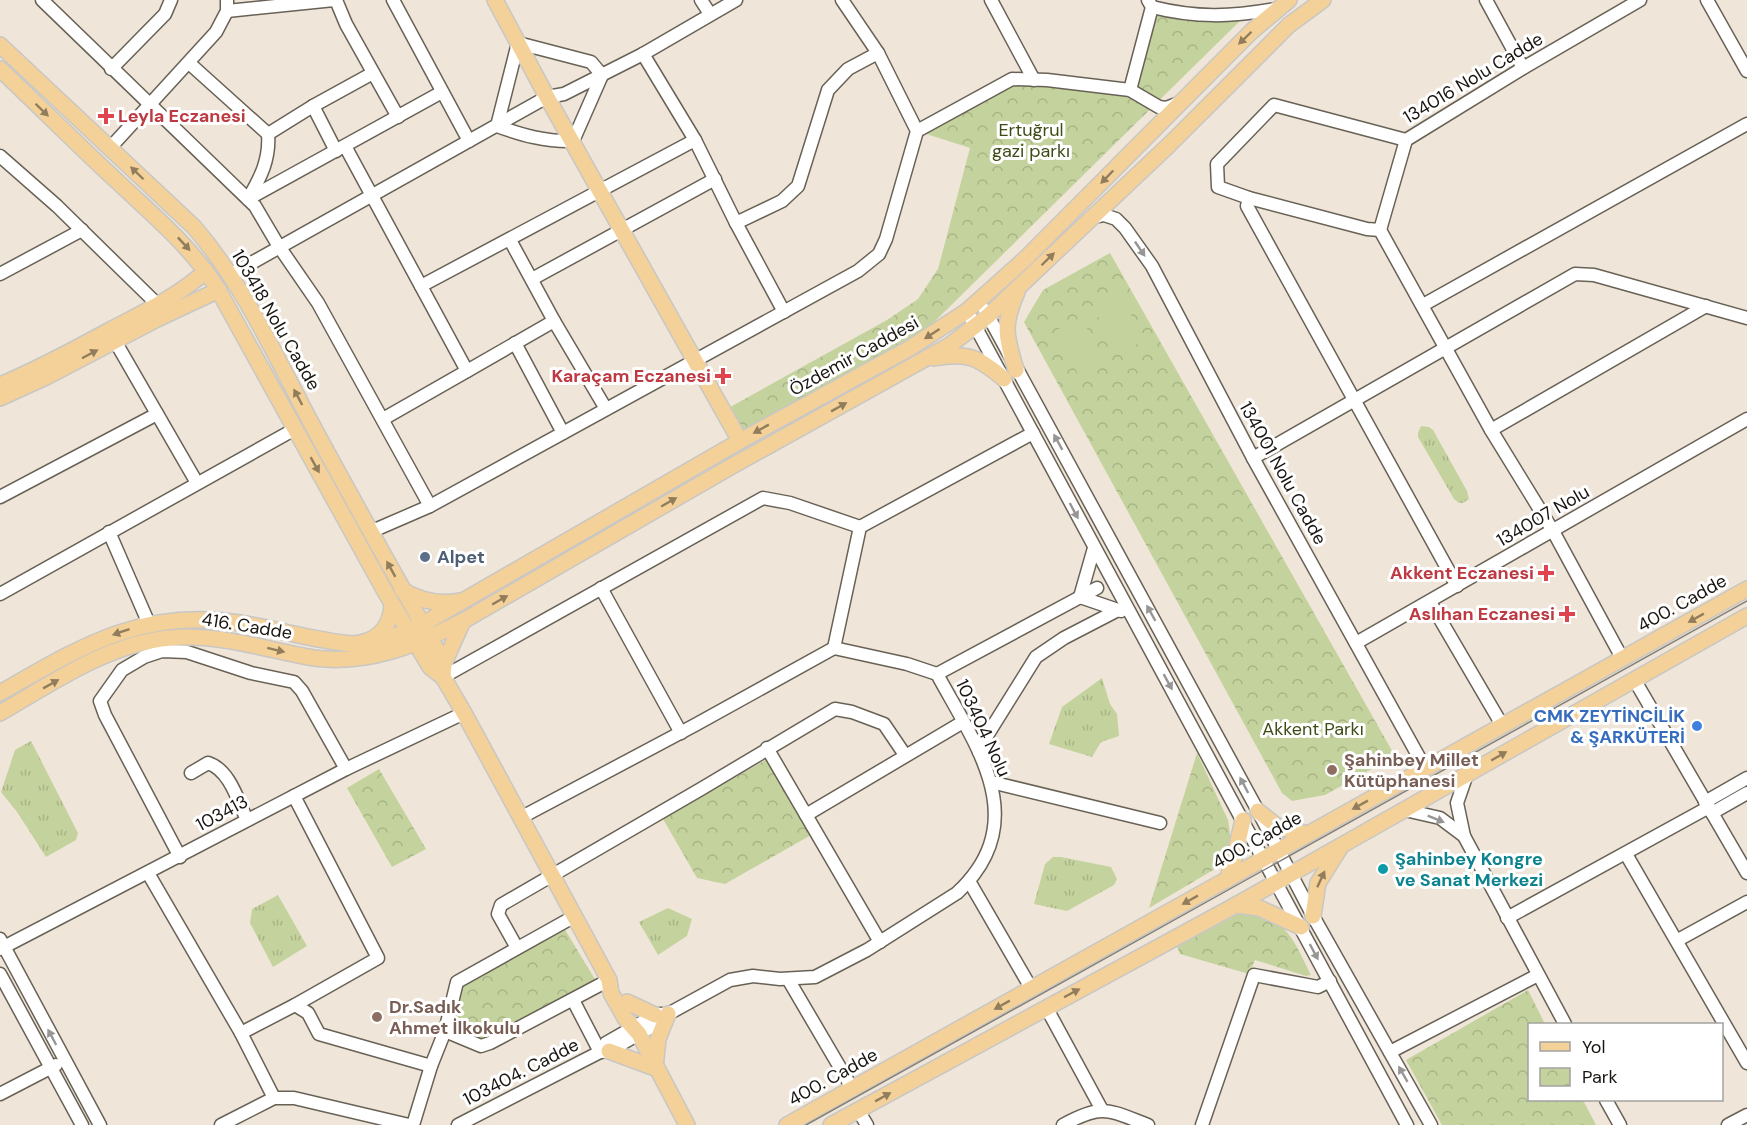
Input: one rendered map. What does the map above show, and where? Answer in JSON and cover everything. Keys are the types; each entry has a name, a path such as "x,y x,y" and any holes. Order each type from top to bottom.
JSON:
{"main road":[{"path":"495,0 740,441"},
{"name":"Özdemir Caddesi","path":"0,693 91,643 149,624 176,620 238,623 340,643 365,643 419,634 463,621 732,466 950,345 988,316 1190,125 1289,25 1323,0"},
{"name":"Özdemir Caddesi","path":"419,634 476,595 740,441 910,348 973,306 1041,243 1179,103 1283,5"},
{"name":"103418 Nolu Cadde","path":"0,45 194,227 214,251 249,307 402,590 419,634"},
{"path":"0,69 121,186 169,228 206,271 219,290 392,604 419,634 443,670 520,818 553,874 609,980 611,993 625,1018 636,1029 687,1123"},
{"path":"0,385 32,371 158,305 188,287 206,271"},
{"path":"1010,374 1006,338 1007,316 1020,285"},
{"path":"0,398 219,290"},
{"path":"923,360 951,355 971,356 1010,374"},
{"name":"400. Cadde","path":"787,1125 1747,589"},
{"path":"402,590 416,597 440,603 458,601 476,595"},
{"path":"365,643 384,630 390,618 392,604"},
{"path":"831,1125 1406,810 1747,616"},
{"path":"443,670 463,621"},
{"path":"419,634 426,661 430,667 443,670"},
{"name":"416. Cadde","path":"0,713 101,656 127,646 168,638 207,637 316,658 339,660 372,657 395,651 419,634"},
{"path":"395,651 426,661"},
{"path":"1258,811 1278,828 1308,834"},
{"path":"1227,880 1243,820"},
{"path":"1313,916 1318,883 1341,846"},
{"path":"1236,904 1259,908 1301,927"},
{"path":"609,980 618,988 634,1013 636,1029"},
{"path":"627,1002 662,1014 656,1068"},
{"path":"605,1052 656,1068"}],"street":[{"path":"42,0 55,5 111,69 248,199 318,303 430,506"},
{"path":"111,69 165,14 171,0"},
{"path":"110,148 216,32 227,6 335,0 398,117"},
{"path":"393,0 469,141"},
{"path":"701,0 710,15"},
{"path":"230,275 547,97 564,94 643,54 736,0"},
{"path":"370,532 430,506 696,361 858,271 879,254 886,239 917,131 878,53 842,0"},
{"path":"991,0 1034,80"},
{"path":"1486,0 1523,68"},
{"name":"134016 Nolu Cadde","path":"1380,230 1406,140 1640,0"},
{"path":"1707,0 1747,71"},
{"path":"1130,90 1150,3 1198,16 1247,14 1283,5"},
{"path":"497,126 518,43 591,62 602,75"},
{"path":"735,223 782,201 798,186 828,90 848,69 878,53"},
{"path":"643,54 695,140 735,223 784,312"},
{"path":"189,63 268,134 270,149 265,166 248,199"},
{"path":"268,134 373,73"},
{"path":"497,126 536,138 573,141 602,75"},
{"path":"917,131 1012,79 1130,90 1153,105 1166,108 1179,103"},
{"path":"248,199 442,92"},
{"path":"1153,105 1156,116 1154,129"},
{"path":"1406,140 1274,105 1217,164 1218,187 1249,198 1367,229 1380,230 1491,430 1553,531 1622,658"},
{"path":"313,106 373,195 467,370"},
{"path":"1423,305 1747,123"},
{"path":"421,286 695,140"},
{"path":"0,156 158,305"},
{"path":"532,279 715,179"},
{"path":"1249,198 1247,206 1457,586"},
{"name":"134001 Nolu Cadde","path":"1092,217 1104,214 1116,219 1152,266 1253,458 1425,768"},
{"path":"0,274 82,231"},
{"path":"510,240 606,409"},
{"path":"1253,458 1575,274 1594,275 1747,318"},
{"path":"973,306 988,316 1033,433 1407,1125"},
{"path":"973,306 976,326 1010,374 1258,811 1313,916 1431,1125"},
{"path":"1491,430 1706,306"},
{"path":"383,419 554,321"},
{"path":"116,341 197,483"},
{"path":"515,343 563,433"},
{"path":"0,497 157,414"},
{"name":"134007 Nolu","path":"1356,643 1747,419"},
{"path":"0,594 295,429"},
{"path":"443,670 601,588 763,498 789,502 860,527 1033,433"},
{"path":"520,818 681,733 834,648 860,527"},
{"path":"110,532 149,624"},
{"path":"1080,597 1094,548"},
{"path":"601,588 681,733"},
{"path":"937,674 1097,588"},
{"path":"1080,597 1131,615"},
{"path":"1430,602 1502,725"},
{"path":"979,752 1036,657 1064,638 1118,610"},
{"name":"103404 Nolu","path":"662,1014 730,980 753,976 788,979 815,977 880,942 957,893 969,881 984,859 993,835 995,808 992,782 979,752 937,674 907,664 834,648"},
{"path":"180,857 105,715 100,701 122,670 144,657 162,651 187,652 251,673 294,682 302,691 346,770"},
{"path":"1634,679 1747,873"},
{"path":"517,948 498,914 501,904 835,709 852,712 884,724 904,755"},
{"name":"103413","path":"1,945 180,857 294,796 464,713"},
{"path":"806,815 963,722"},
{"path":"767,748 880,942"},
{"path":"191,773 208,763 217,766 225,775 247,820"},
{"path":"1467,774 1457,803 1464,836 1564,1023"},
{"path":"1507,918 1709,807 1747,778"},
{"path":"992,782 1160,823"},
{"path":"1709,807 1747,794"},
{"path":"241,1033 378,958 294,796"},
{"path":"1406,810 1440,818 1464,836"},
{"path":"1626,854 1678,940 1747,1063"},
{"path":"148,873 241,1033 274,1098"},
{"path":"969,881 1031,988"},
{"path":"1678,940 1747,902"},
{"path":"221,1125 274,1098 294,1098 411,1125 445,1031 457,982 575,916"},
{"path":"1,945 100,1125"},
{"path":"0,974 82,1125"},
{"path":"1203,1125 1254,975 1318,987 1330,981"},
{"path":"1390,1052 1538,975"},
{"path":"788,979 852,1088"},
{"path":"445,1031 481,1046 609,980"},
{"path":"573,1000 605,1052"},
{"path":"295,1005 308,1013 319,1034 431,1066"},
{"path":"1046,1007 1102,1110"},
{"name":"103404. Cadde","path":"458,1125 605,1052 636,1029 658,1023 662,1014"},
{"path":"0,1094 64,1059"},
{"path":"1607,1101 1620,1125"},
{"path":"858,1110 867,1125"},
{"path":"1064,1125 1082,1114 1096,1110 1111,1111 1148,1125"},
{"path":"1728,1125 1747,1115"}],"green space":[{"name":"Ertuğrul gazi parkı","path":"1152,7 1247,14 929,327 737,435 723,411 887,320 918,299 938,269 970,148 917,131 1012,79 1129,90"},
{"name":"Akkent Parkı","path":"1110,253 1395,756 1325,795 1292,801 1282,793 1024,322 1043,290"},
{"path":"1120,295 1145,340 1119,354 1094,309"},
{"path":"1081,317 1105,362 1079,376 1055,331"},
{"path":"1421,426 1433,430 1467,491 1469,499 1463,503 1454,499 1418,437"},
{"path":"1102,678 1110,704 1117,714 1119,736 1101,742 1092,757 1049,744 1062,707"},
{"path":"31,741 78,833 76,840 46,857 1,792 15,750"},
{"path":"1197,753 1228,820 1231,841 1225,863 1149,908"},
{"path":"767,759 811,835 725,884 697,878 663,819"},
{"path":"379,769 426,849 392,867 347,788"},
{"path":"1053,857 1111,867 1117,879 1114,885 1067,911 1034,904 1045,864"},
{"path":"278,895 307,946 273,967 250,923 252,909"},
{"path":"668,908 692,919 687,936 658,955 639,922"},
{"path":"1246,913 1260,915 1280,925 1294,942 1311,975 1306,976 1255,960 1249,974 1180,954 1176,944 1234,915"},
{"path":"564,928 596,981 484,1041 450,1027 462,985"},
{"path":"1528,990 1544,1023 1528,1023 1528,1101 1584,1101 1596,1125 1442,1125 1406,1060"}],"tram line":[{"path":"806,1125 1747,601"}],"place":[{"name":"Leyla Eczanesi","path":"106,116"},
{"name":"Karaçam Eczanesi","path":"723,376"},
{"name":"Alpet","path":"425,557"},
{"name":"Akkent Eczanesi","path":"1546,573"},
{"name":"Aslıhan Eczanesi","path":"1567,614"},
{"name":"CMK ZEYTİNCİLİK & ŞARKÜTERİ","path":"1697,726"},
{"name":"Şahinbey Millet Kütüphanesi","path":"1332,770"},
{"name":"Şahinbey Kongre ve Sanat Merkezi","path":"1383,869"},
{"name":"Dr.Sadık Ahmet İlkokulu","path":"377,1017"}]}
